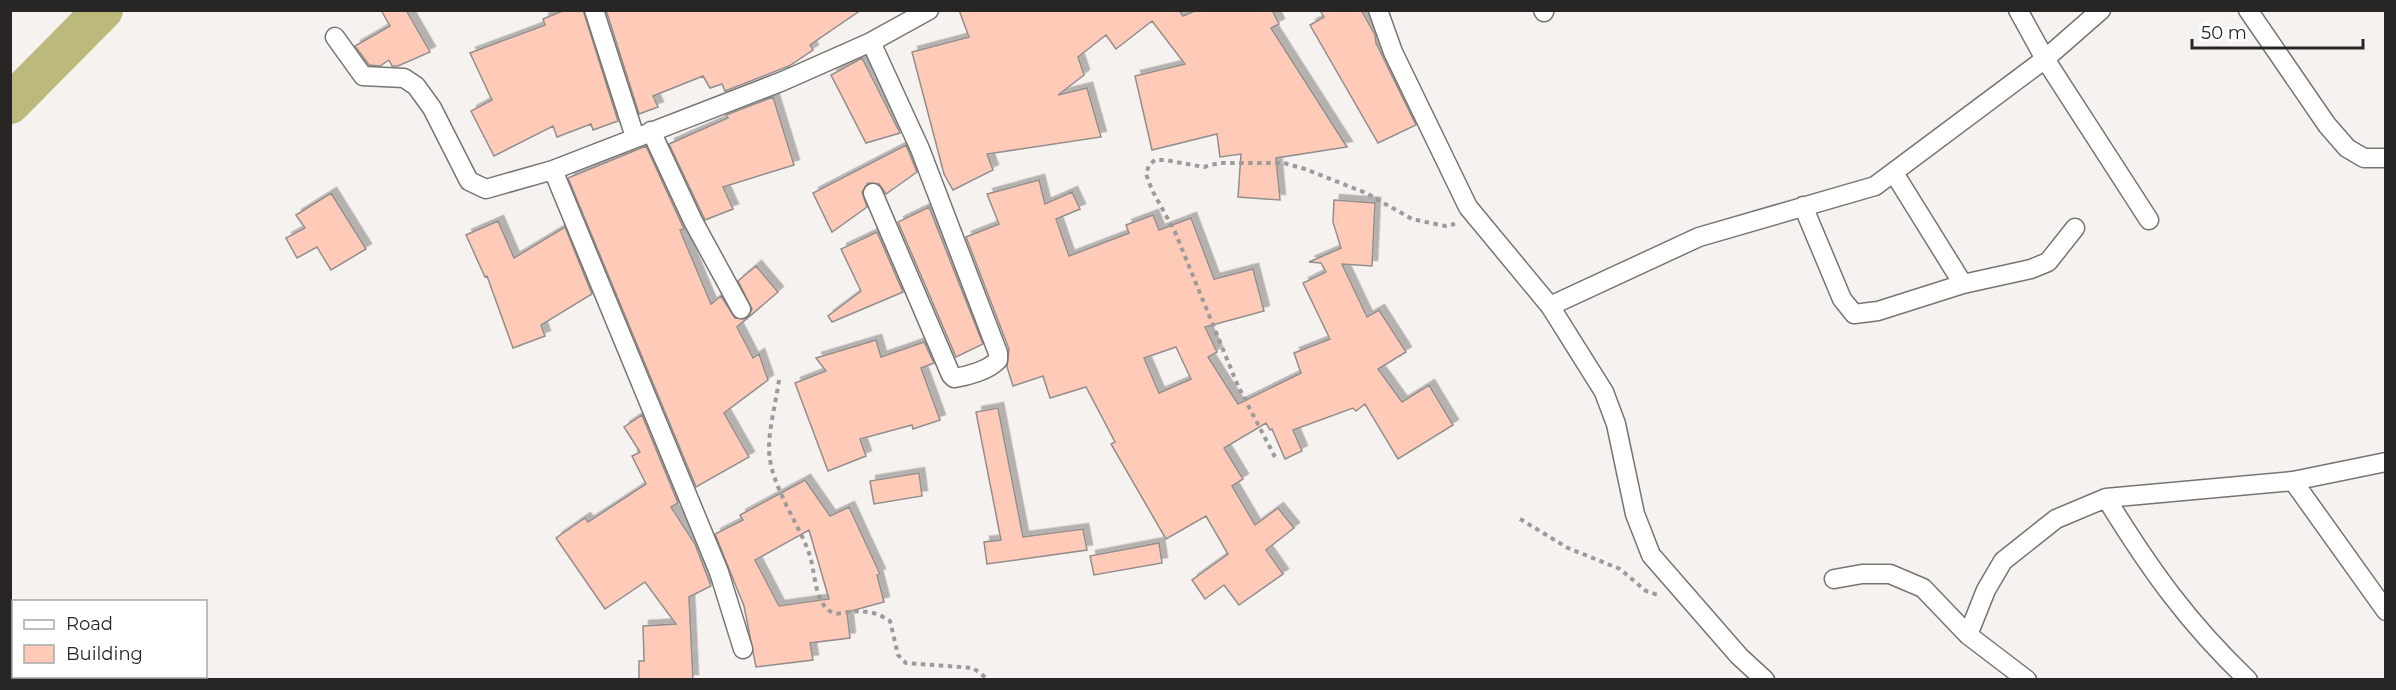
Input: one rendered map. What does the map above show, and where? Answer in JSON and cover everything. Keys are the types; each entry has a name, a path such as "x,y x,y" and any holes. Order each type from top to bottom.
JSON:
{"street":[{"path":"594,10 643,134 741,309"},
{"path":"335,37 363,76 404,78 416,86 432,108 469,181 486,189 552,170 783,81 871,42 929,10"},
{"path":"1378,10 1393,52 1461,195 1551,306 1604,392 1616,424 1635,514 1651,555 1685,596 1765,680"},
{"path":"2018,10 2046,59 2149,220"},
{"path":"1551,306 1699,237 1864,190 1894,173 2046,59 2101,10"},
{"path":"2248,10 2327,125 2347,148 2364,158 2385,158"},
{"path":"871,42 950,224 998,353 999,360 994,365 960,377 954,378 951,375 873,193"},
{"path":"552,170 719,572 743,649"},
{"path":"1894,173 1963,284"},
{"path":"1803,206 1842,299 1854,314 1878,311 1963,284 2004,276 2048,262 2075,228"},
{"path":"1968,635 1986,590 2003,561 2056,519 2106,498 2293,481 2385,462"},
{"path":"2293,481 2385,611"},
{"path":"2106,498 2175,603 2211,645 2248,680"},
{"path":"1834,579 1862,574 1890,574 1923,588 1968,635 2027,680"}],"path":[{"path":"1275,457 1238,386 1174,232 1152,190 1146,174 1149,165 1155,160 1204,167 1219,163 1284,163 1366,193 1412,219 1445,226 1461,223 1475,214"},
{"path":"780,380 769,449 774,473 810,554 818,592 825,606 836,614 864,610 878,613 890,621 898,655 906,663 973,668 989,680"},
{"path":"1520,519 1568,548 1620,570 1646,591 1666,596 1685,596"}],"building":[{"path":"381,10 406,10 430,52 398,66 392,66 389,60 380,66 369,65 355,46 390,26"},
{"path":"565,10 583,10 618,121 593,130 591,124 557,137 553,126 494,156 471,111 492,100 470,53 545,25 543,19"},
{"path":"606,10 861,10 810,45 813,50 789,66 725,91 722,84 710,88 703,76 653,96 658,107 639,114"},
{"path":"959,10 1179,10 1183,16 1197,10 1272,10 1279,24 1271,28 1347,147 1276,158 1280,200 1238,197 1241,154 1220,157 1217,134 1152,150 1135,76 1185,64 1152,21 1116,49 1106,35 1078,57 1084,75 1058,95 1087,88 1101,137 987,154 993,170 953,190 944,174 912,52 969,37"},
{"path":"1320,10 1361,10 1375,35 1376,43 1416,125 1378,143 1310,25 1324,17"},
{"path":"862,58 900,133 866,143 831,75"},
{"path":"773,97 794,165 723,187 733,209 705,220 669,144 728,118 726,115"},
{"path":"906,145 917,172 886,194 879,184 868,183 862,192 867,207 832,232 813,193"},
{"path":"646,146 684,229 680,230 711,304 721,296 735,318 746,319 737,327 753,358 759,354 768,380 724,413 749,457 696,487 568,178"},
{"path":"1039,180 1045,204 1072,192 1080,209 1056,219 1069,256 1129,233 1126,225 1153,215 1159,230 1191,218 1214,279 1253,269 1264,311 1205,327 1217,352 1208,357 1238,404 1301,373 1294,353 1330,339 1303,283 1326,272 1321,263 1309,262 1341,248 1333,222 1334,200 1375,203 1372,266 1342,264 1367,317 1379,310 1406,352 1378,369 1402,402 1429,385 1453,425 1398,459 1365,404 1356,411 1353,408 1293,430 1302,451 1285,459 1272,429 1270,430 1266,423 1224,448 1243,479 1232,486 1255,525 1278,508 1294,528 1266,550 1283,574 1239,605 1224,585 1205,599 1192,580 1228,554 1206,516 1166,539 1111,444 1115,442 1086,387 1050,398 1043,376 1013,386 1007,367 1009,349 966,237 999,224 987,194","holes":["1176,347 1191,379 1159,393 1144,358"]},
{"path":"331,193 366,249 331,270 317,247 297,258 286,238 305,228 296,215"},
{"path":"929,207 983,344 956,357 898,222"},
{"path":"498,221 514,258 565,227 592,294 541,325 545,336 513,348 487,276 485,277 466,235"},
{"path":"877,232 903,292 832,322 828,316 861,291 841,249"},
{"path":"756,266 778,292 747,318 752,309 738,281"},
{"path":"876,340 881,357 924,342 934,363 921,368 940,420 913,429 912,425 860,439 866,456 828,471 795,383 826,371 816,358"},
{"path":"998,408 1023,537 1083,529 1087,550 987,564 984,542 1001,540 976,412"},
{"path":"642,415 678,503 671,507 695,544 711,586 689,597 693,680 639,680 639,661 644,661 643,626 676,624 645,582 605,609 556,538 585,518 588,522 646,484 632,456 640,452 624,427"},
{"path":"919,473 922,496 874,504 870,481"},
{"path":"805,480 830,516 849,507 880,574 877,575 884,602 847,612 850,638 810,643 813,660 756,667 744,606 715,534 743,520 740,515","holes":["809,530 829,599 779,606 755,560"]},
{"path":"1159,543 1162,563 1094,575 1090,556"}],"waterway":[{"path":"10,104 103,10"}]}
